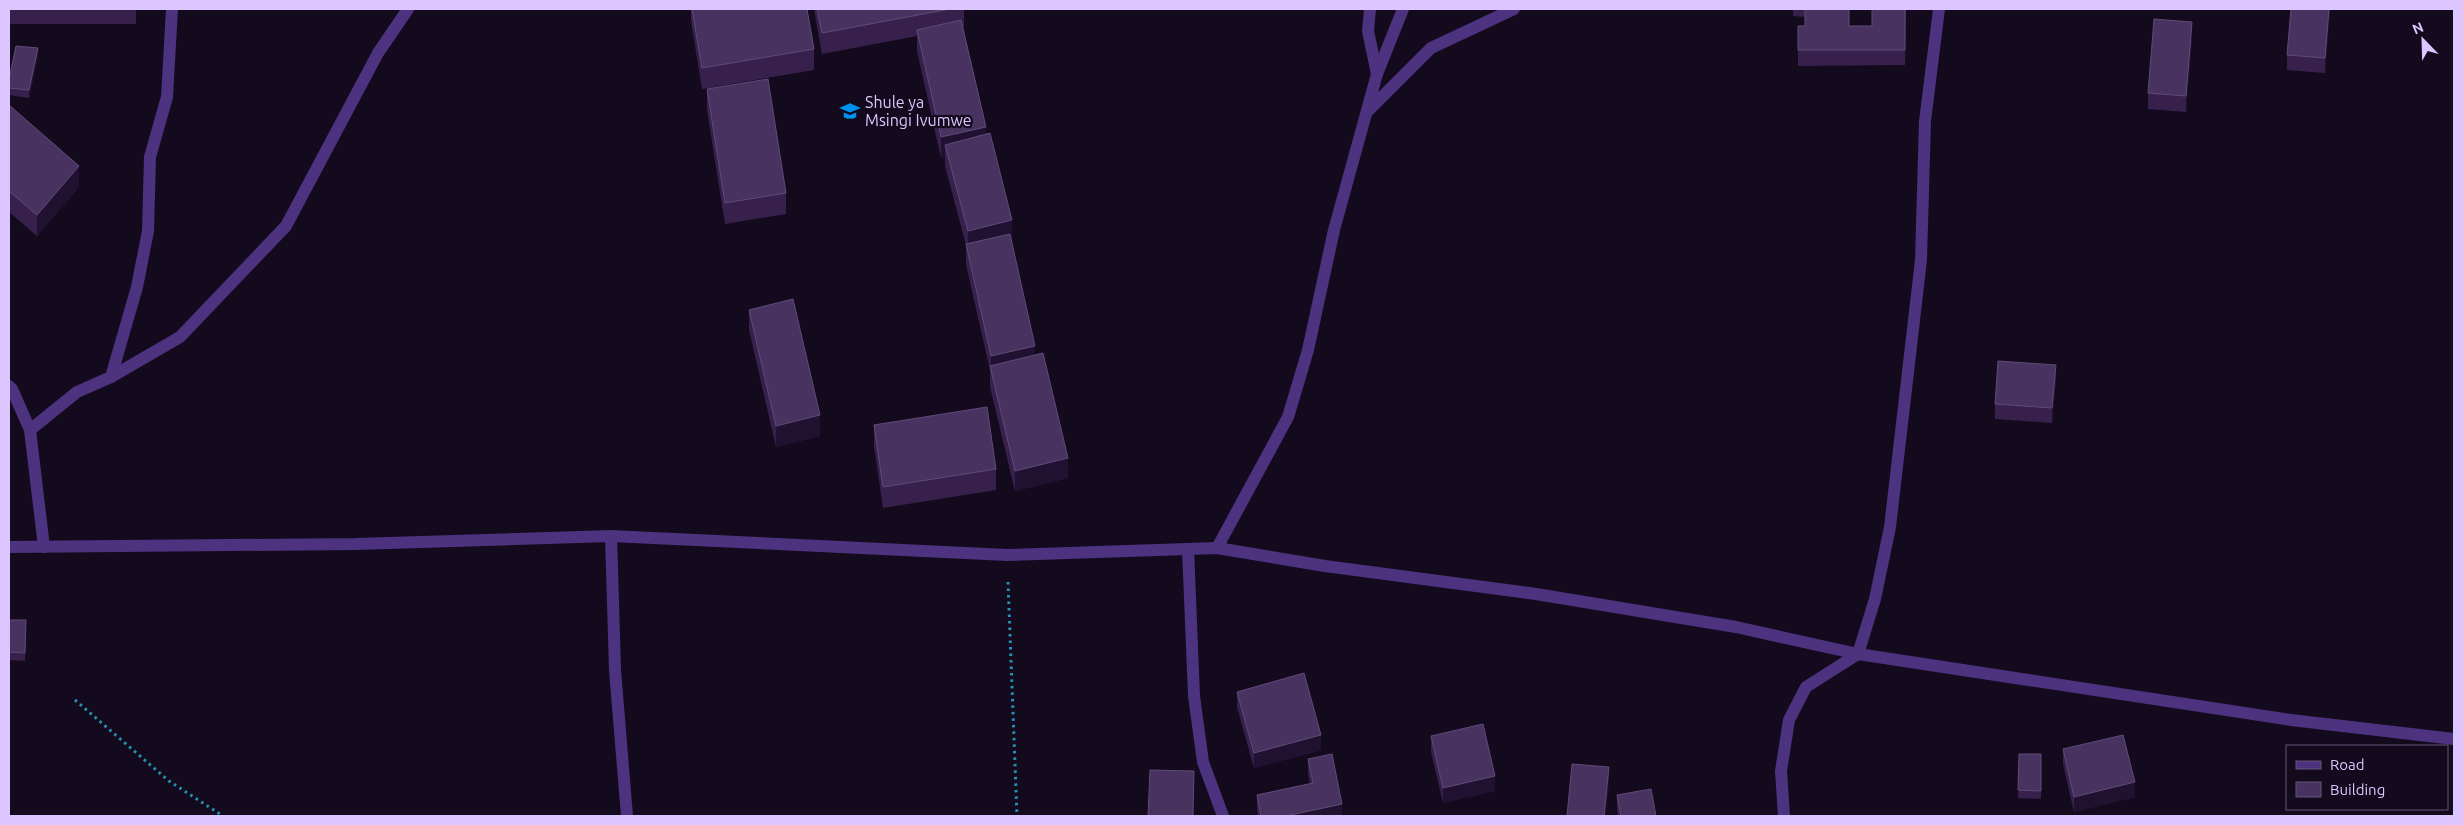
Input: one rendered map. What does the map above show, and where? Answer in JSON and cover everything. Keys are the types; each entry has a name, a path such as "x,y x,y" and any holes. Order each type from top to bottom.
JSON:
{"street":[{"path":"111,377 137,287 148,231 150,157 167,96 172,9"},
{"path":"30,430 77,392 111,377 180,337 286,226 378,53 408,9"},
{"path":"1370,9 1368,31 1377,74"},
{"path":"1217,548 1288,416 1308,350 1334,230 1377,74 1403,9"},
{"path":"1368,111 1431,48 1514,9"},
{"path":"1784,816 1781,771 1789,720 1806,687 1858,654 1875,599 1890,527 1921,260 1925,122 1939,9"},
{"path":"9,386 30,430 44,547"},
{"path":"9,547 356,544 611,536 1007,555 1217,548 1325,566 1574,600 1736,627 1858,654 2291,720 2454,739"},
{"path":"611,536 615,670 627,816"},
{"path":"1188,549 1194,696 1203,762 1223,816"}],"path":[{"path":"1007,555 1017,816"},
{"path":"75,700 169,782 223,816"}],"building":[{"path":"692,9 807,9 814,49 702,68"},
{"path":"817,9 950,9 822,33"},
{"path":"1805,9 1849,9 1849,26 1872,26 1872,9 1905,9 1905,50 1798,50 1798,26 1805,26"},
{"path":"2291,9 2329,9 2325,58 2287,55"},
{"path":"2154,19 2192,22 2186,96 2148,93"},
{"path":"961,20 986,127 941,137 917,30"},
{"path":"16,46 38,48 29,90 9,88"},
{"path":"768,79 786,193 725,203 707,89"},
{"path":"9,105 79,166 37,215 9,191"},
{"path":"990,133 1012,220 968,231 945,145"},
{"path":"1010,234 1035,346 991,356 966,244"},
{"path":"793,299 820,415 776,426 749,310"},
{"path":"1043,353 1068,458 1015,471 990,366"},
{"path":"1998,361 2056,365 2052,408 1995,404"},
{"path":"987,407 996,469 883,487 874,425"},
{"path":"9,620 26,620 25,653 9,652"},
{"path":"1304,673 1321,735 1254,753 1237,692"},
{"path":"1483,724 1495,776 1443,788 1431,736"},
{"path":"2123,735 2135,782 2074,797 2063,749"},
{"path":"1332,754 1342,804 1286,816 1261,816 1257,795 1313,783 1308,759"},
{"path":"2019,754 2041,754 2041,791 2018,790"},
{"path":"1572,764 1609,767 1604,816 1567,816"},
{"path":"1150,770 1194,771 1193,816 1148,816"},
{"path":"1651,789 1656,816 1621,816 1617,795"}],"place":[{"name":"Shule ya Msingi Ivumwe","path":"850,111"}]}
